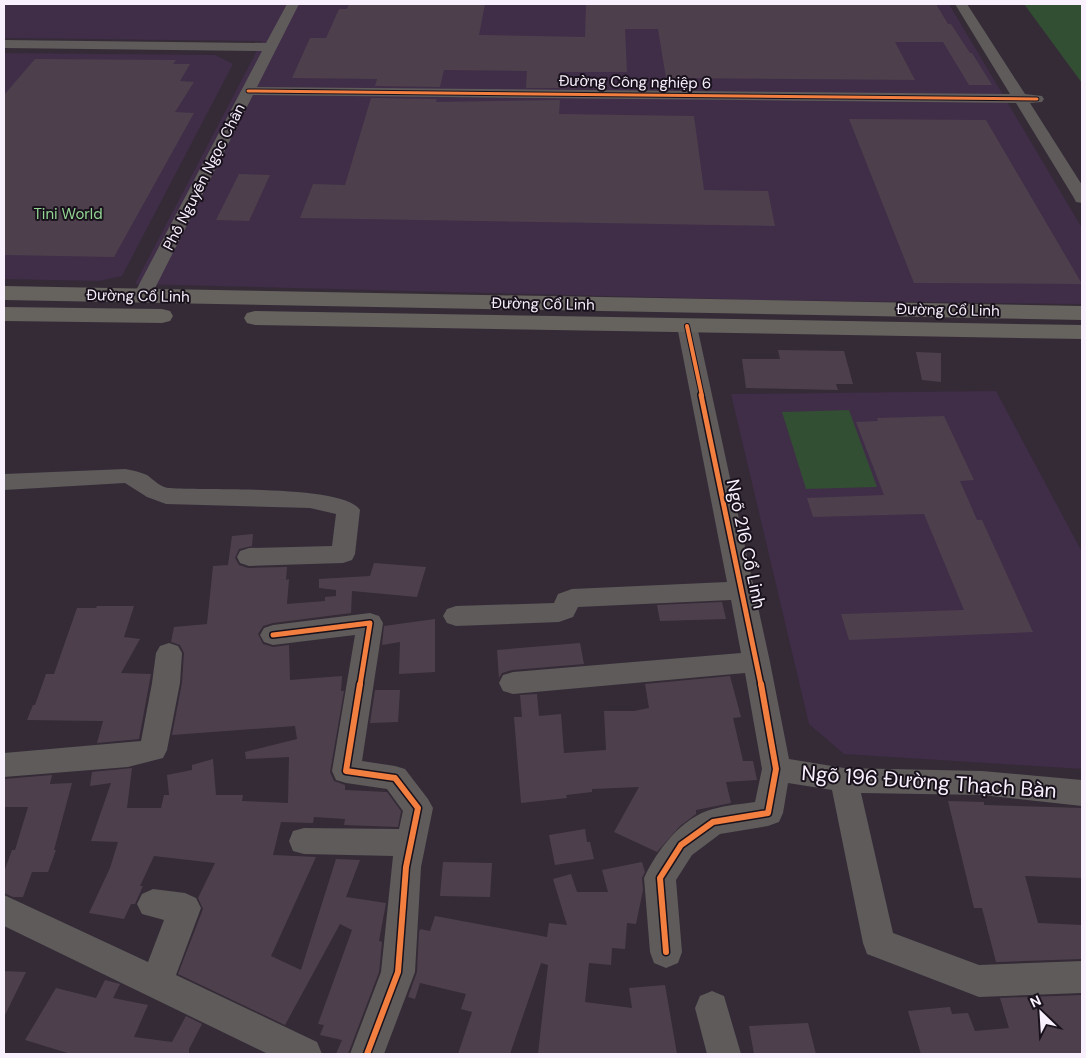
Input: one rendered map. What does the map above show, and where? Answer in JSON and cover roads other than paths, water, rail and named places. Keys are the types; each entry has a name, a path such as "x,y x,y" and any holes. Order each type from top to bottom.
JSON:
{"main road":[{"name":"Đường Cổ Linh","path":"4,294 1082,312"},
{"name":"Đường Cổ Linh","path":"4,314 1082,332"}],"street":[{"name":"Phố Nguyễn Ngọc Chân","path":"142,296 293,4"},
{"path":"961,4 1037,99 1047,115"},
{"path":"974,4 1021,99 1082,198"},
{"path":"4,44 271,47"},
{"name":"Đường Công nghiệp 6","path":"248,91 1037,99"},
{"name":"Ngõ 216 Cổ Linh","path":"666,952 660,878 680,845 713,822 768,813 776,770 771,732 687,326"},
{"path":"4,482 125,476 141,480 157,495 310,500 338,504 348,510 343,554 249,557"},
{"path":"456,616 559,612 564,610 567,601 572,598 742,590"},
{"path":"273,635 370,624 346,771 395,778 418,808 406,867 398,972 367,1054"},
{"path":"4,764 128,755 153,750 166,684 169,653"},
{"path":"513,683 756,662"},
{"name":"Ngõ 196 Đường Thạch Bàn","path":"776,770 844,780 982,783 1082,793"},
{"path":"844,780 879,943 979,981 1082,977"},
{"path":"304,841 411,843"},
{"path":"154,904 184,908 157,983"},
{"path":"4,910 305,1054"},
{"path":"712,1008 724,1054"}],"park label":[{"name":"Tini World","path":"68,214"}]}
